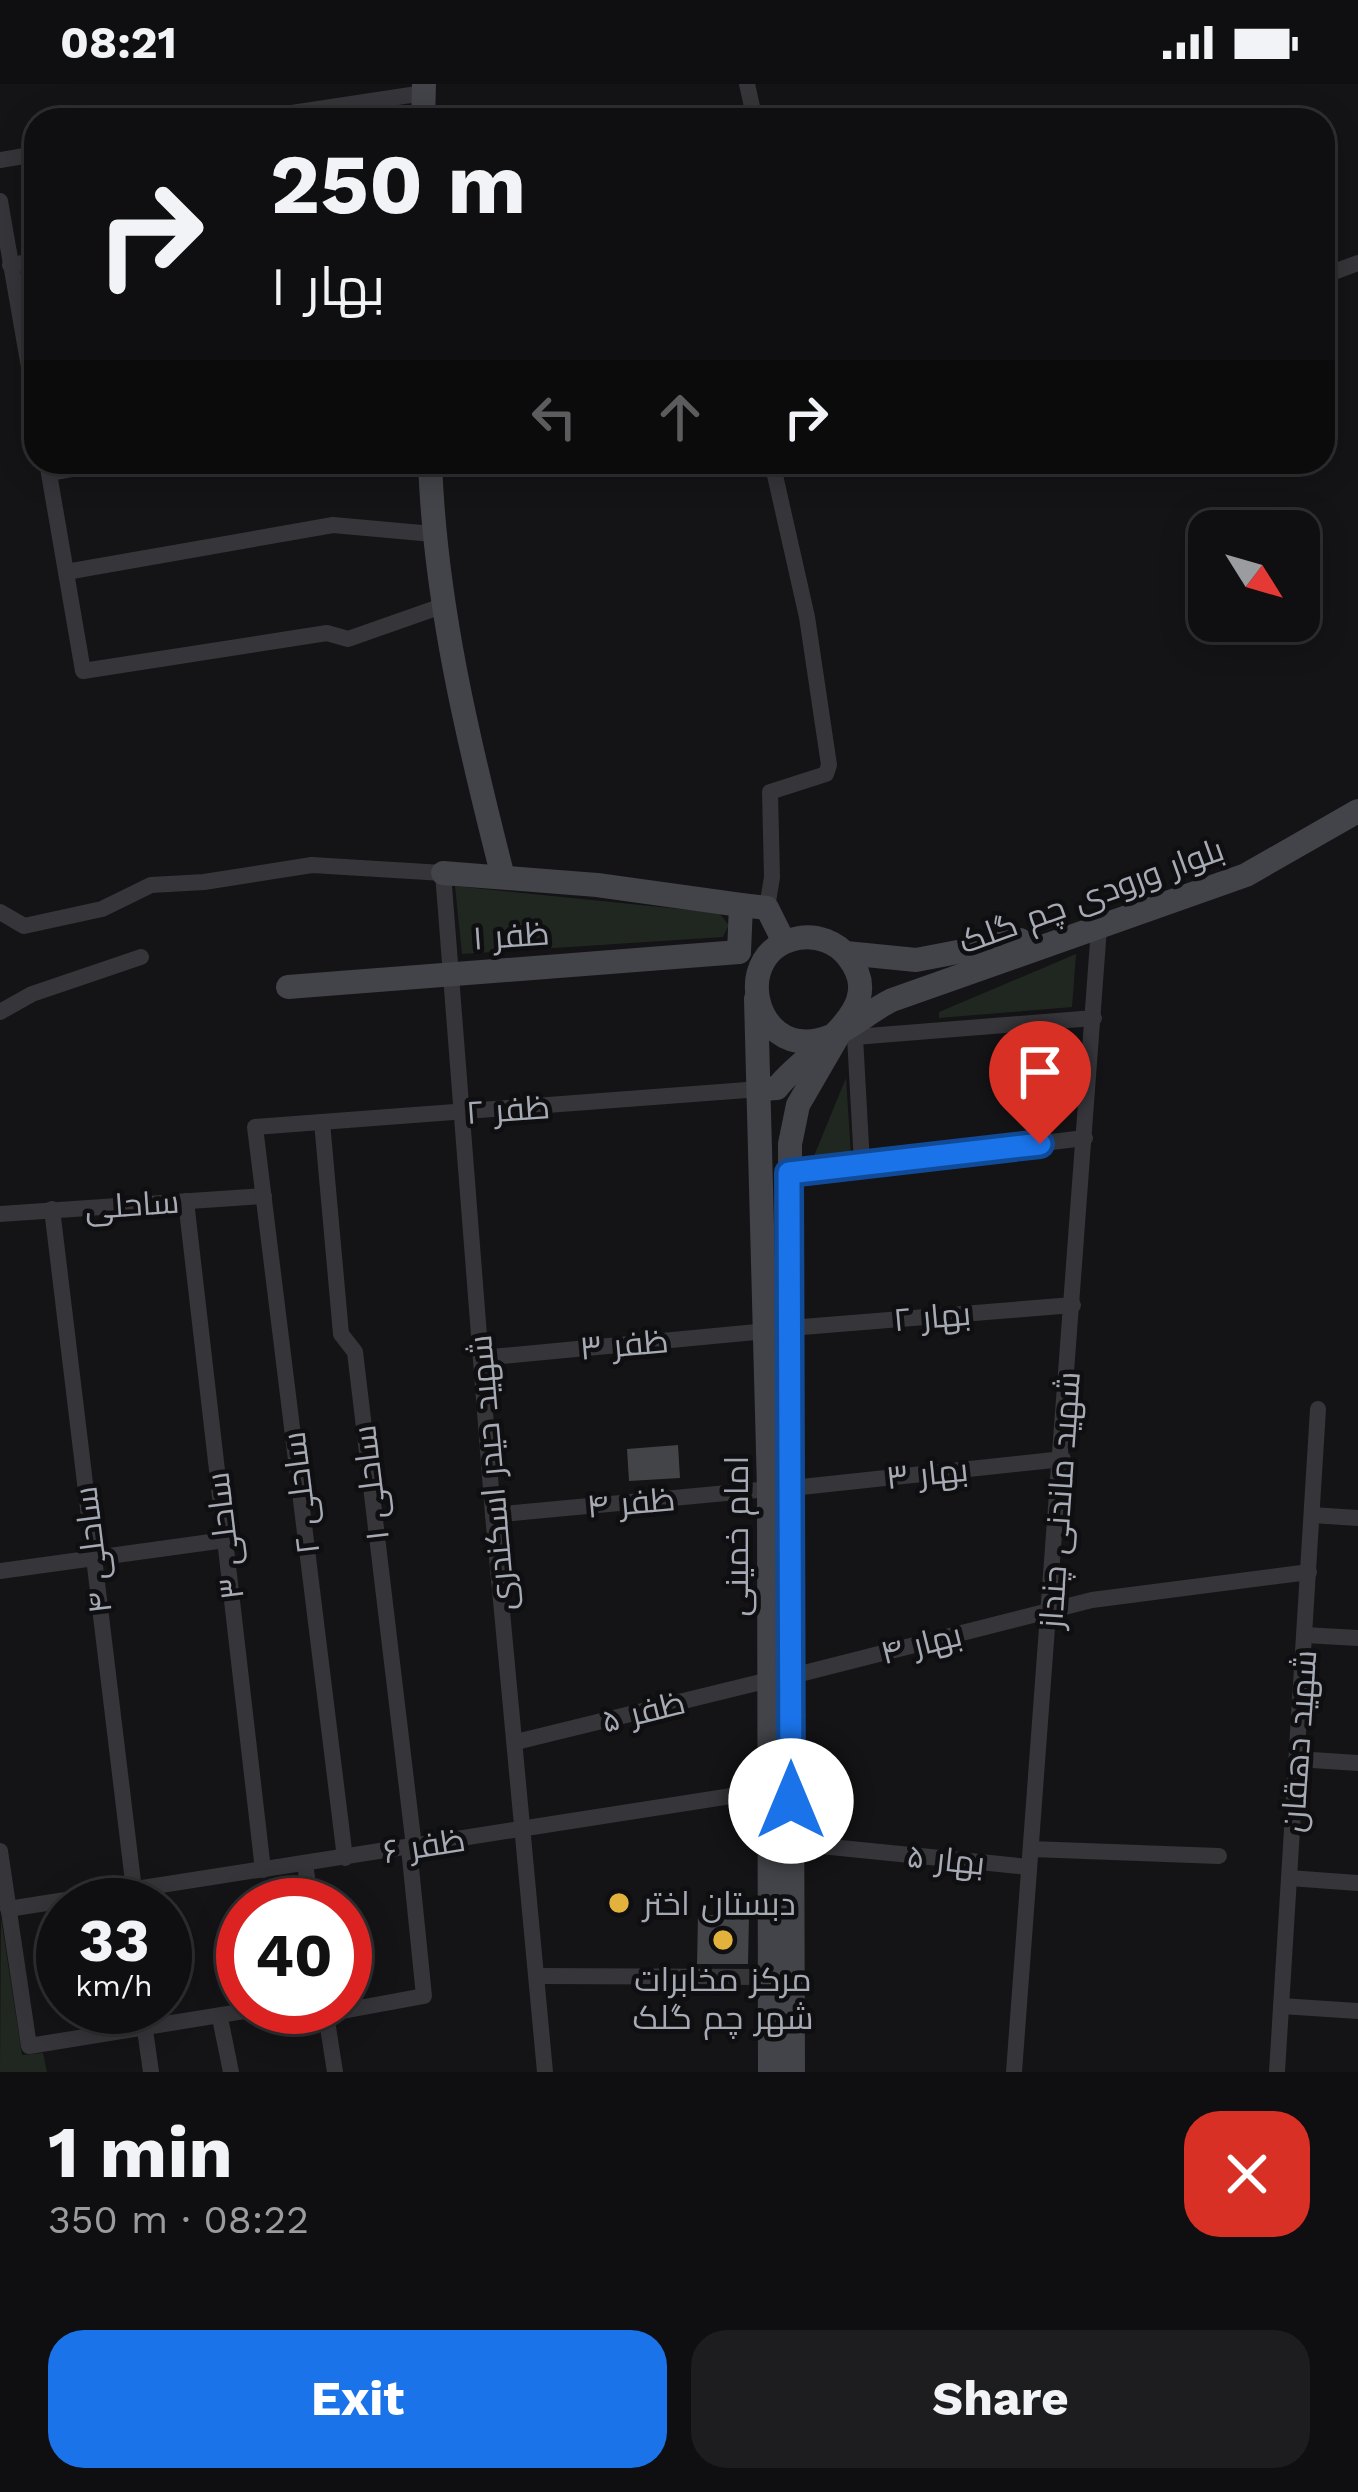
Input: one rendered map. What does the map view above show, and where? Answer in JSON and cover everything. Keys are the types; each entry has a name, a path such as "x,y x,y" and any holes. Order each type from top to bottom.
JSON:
{"street":[{"path":"312,108 424,88"},
{"path":"0,201 24,334"},
{"path":"10,266 24,263"},
{"path":"49,474 83,671 327,633 347,639 442,607"},
{"path":"430,474 442,607 503,877"},
{"path":"775,474 807,617 829,765 826,774 770,792 772,877 767,908 784,943"},
{"path":"66,572 333,525 433,534"},
{"name":"بلوار ورودی چم گلک","path":"846,953 925,958 1042,934 1244,866 1358,799"},
{"name":"بلوار ورودی چم گلک","path":"842,1029 892,1000 1246,875 1358,811"},
{"path":"0,912 24,926 102,909 151,885 312,865 503,877 767,908"},
{"name":"شهید حیدر اسکندری","path":"443,873 493,1515 545,2072"},
{"path":"741,905 756,999 770,1027 798,1041 829,1037 842,1029"},
{"name":"شهید ماندنی چنداز","path":"1014,2072 1099,928"},
{"path":"750,959 784,943 816,938 846,953 855,967 859,1000 842,1029 777,1088 760,1090"},
{"path":"0,1012 32,994 141,958"},
{"path":"925,958 914,969 915,978 934,986"},
{"name":"ظفر ۱","path":"288,987 452,972 750,959"},
{"name":"امام خمینی","path":"756,999 778,1329 781,1678 791,1843 781,1878 770,1977 770,2072"},
{"path":"862,1164 855,1037 1094,1018"},
{"name":"امام خمینی","path":"778,1329 798,1105 842,1029"},
{"name":"ظفر ۲","path":"255,1127 760,1090"},
{"name":"ساحلی ۱","path":"322,1122 341,1334 355,1352 424,1996 372,2003"},
{"name":"ساحلی ۲","path":"255,1127 345,1858"},
{"path":"789,1173 1085,1138"},
{"name":"ساحلی","path":"0,1214 264,1196"},
{"name":"ساحلی ۳","path":"186,1201 262,1870"},
{"name":"ساحلی ۴","path":"52,1209 132,1878"},
{"name":"بهار ۲","path":"778,1329 1073,1305"},
{"name":"ظفر ۳","path":"481,1358 778,1329"},
{"name":"شهید دهقان","path":"1277,2072 1318,1409"},
{"name":"بهار ۳","path":"781,1488 1063,1459"},
{"name":"ظفر ۴","path":"493,1515 781,1488"},
{"path":"1312,1515 1358,1518"},
{"path":"0,1571 225,1540"},
{"name":"بهار ۴","path":"781,1678 1050,1610 1309,1572"},
{"path":"1305,1635 1358,1637"},
{"name":"امام خمینی","path":"781,1678 769,1790 781,1878 793,2072"},
{"name":"ظفر ۵","path":"516,1742 781,1678"},
{"path":"1297,1759 1358,1763"},
{"name":"ظفر ۶","path":"192,1881 769,1790"},
{"name":"بهار ۵","path":"791,1843 1030,1858 1219,1856"},
{"path":"0,1851 28,2046 116,2034"},
{"path":"305,1864 307,1878"},
{"path":"1289,1878 1358,1883"},
{"name":"ظفر ۶","path":"8,1910 36,1906"},
{"path":"537,1976 770,1977"},
{"path":"1281,2006 1358,2011"},
{"path":"146,2034 152,2072"},
{"path":"223,2034 231,2072"},
{"path":"328,2034 334,2072"}],"shaded area":[{"path":"455,886 719,913 729,925 723,937 462,954"},
{"path":"1076,954 1072,1007 939,1018 939,1012"},
{"path":"846,1078 851,1155 813,1163 812,1161"},
{"path":"1,1918 22,2055 43,2053 47,2072 0,2072"}],"building":[{"path":"678,1445 680,1478 629,1481 627,1449"},
{"name":"مرکز مخابرات شهر چم گلک","path":"698,1915 749,1916 748,1964 697,1964"}],"place":[{"name":"دبستان اختر","path":"619,1903"},
{"name":"مرکز مخابرات شهر چم گلک","path":"723,1940"}],"route":[{"path":"791,1801 789,1173 1040,1144"}]}
